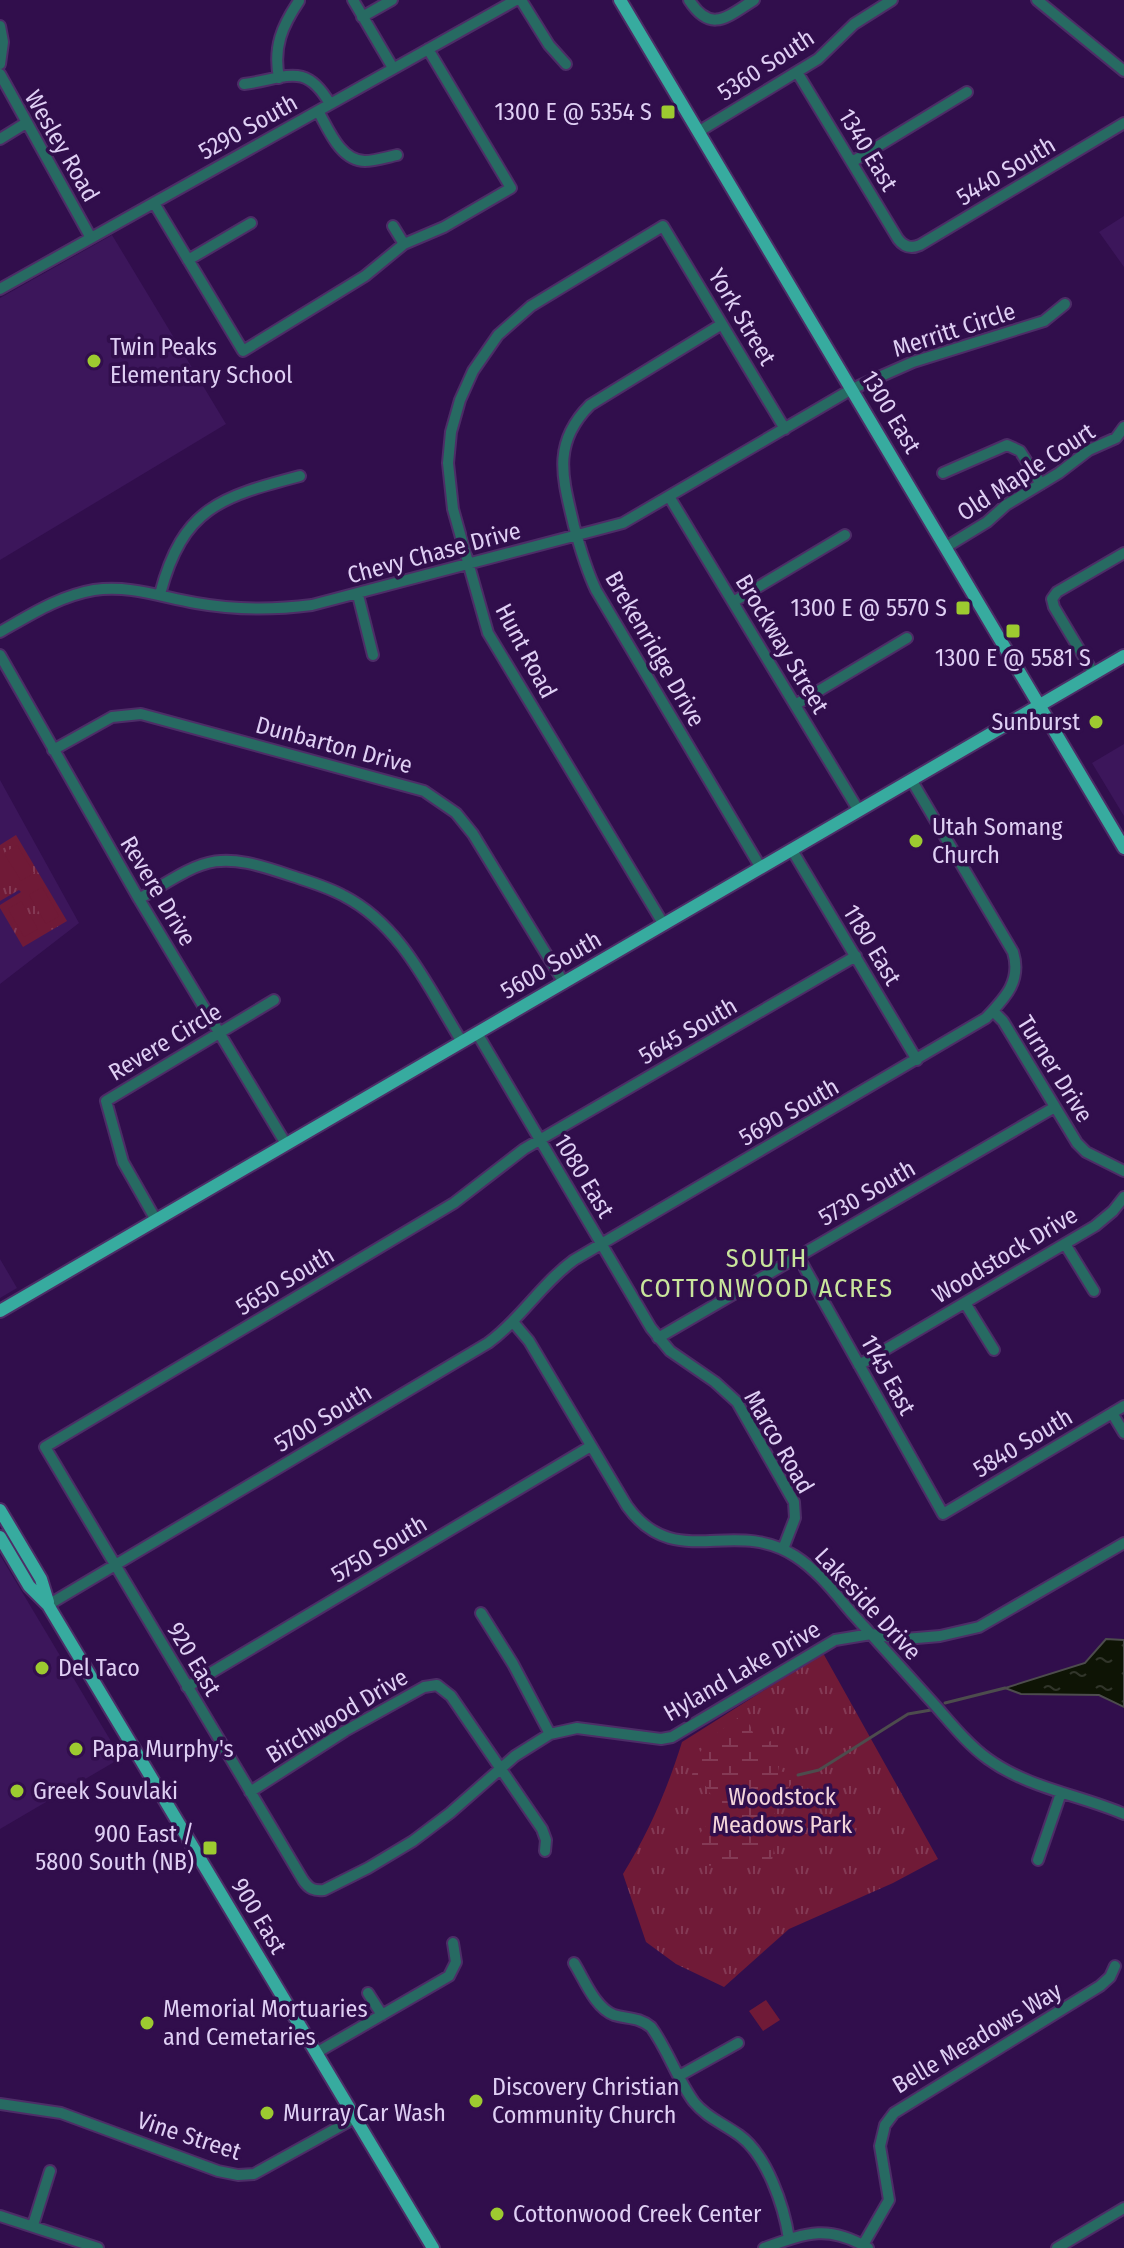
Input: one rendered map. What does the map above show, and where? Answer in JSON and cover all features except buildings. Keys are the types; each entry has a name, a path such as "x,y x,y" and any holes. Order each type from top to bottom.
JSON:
{"main road":[{"name":"1300 East","path":"620,0 1124,848"},
{"name":"5600 South","path":"0,1311 1124,656"},
{"name":"900 East","path":"0,1510 41,1579 48,1605"},
{"name":"900 East","path":"0,1537 29,1586 48,1605 433,2248"}],"street":[{"path":"353,0 393,68"},
{"path":"362,17 392,0"},
{"path":"518,0 566,64"},
{"name":"5290 South","path":"0,289 518,0"},
{"path":"689,0 698,13 711,20 724,18 754,0"},
{"name":"5360 South","path":"698,132 827,52 854,24 892,0"},
{"path":"1037,0 1124,71"},
{"path":"279,78 277,44 286,21 299,1"},
{"path":"0,26 3,42 0,64"},
{"path":"154,203 243,351 365,276 404,244 444,227 511,188 428,49"},
{"name":"1340 East","path":"797,72 898,239 907,247"},
{"name":"Wesley Road","path":"0,74 91,238"},
{"path":"244,84 301,76 320,87 330,104"},
{"path":"852,162 967,92"},
{"path":"318,111 336,142 354,159 365,161 397,155"},
{"path":"0,139 26,123"},
{"name":"5440 South","path":"907,247 920,245 1124,123"},
{"path":"188,260 251,223"},
{"path":"393,226 404,244"},
{"name":"York Street","path":"663,226 785,429"},
{"name":"Hunt Road","path":"663,226 531,306 498,335 473,371 455,416 448,463 453,509 492,640 664,925"},
{"name":"Merritt Circle","path":"852,389 913,362 1044,321 1065,304"},
{"name":"Brekenridge Drive","path":"722,324 597,399 578,419 565,443 563,481 590,577 603,604 761,868"},
{"name":"Chevy Chase Drive","path":"0,632 47,606 83,593 121,588 212,606 292,608 358,595 631,521 852,389"},
{"name":"Old Maple Court","path":"946,547 1089,450 1116,438 1124,427"},
{"path":"943,473 998,447 1011,446 1023,454 1041,484"},
{"path":"160,594 173,553 203,515 222,501 244,491 300,476"},
{"name":"Brockway Street","path":"670,498 859,811"},
{"path":"733,602 845,535"},
{"path":"1094,674 1052,599 1057,592 1124,553"},
{"path":"358,595 373,655"},
{"path":"795,705 907,638"},
{"name":"Revere Drive","path":"0,655 139,899 286,1144"},
{"name":"Dunbarton Drive","path":"53,750 112,717 141,714 424,791 456,813 473,834 564,983"},
{"path":"912,781 1013,952 1016,963 1013,986 993,1011"},
{"name":"1180 East","path":"792,850 917,1060"},
{"path":"139,899 191,867 225,860 252,862 333,890 365,909 392,933 462,1042"},
{"name":"5645 South","path":"540,1140 856,956"},
{"name":"Revere Circle","path":"156,1220 123,1162 106,1101 274,1000"},
{"name":"5690 South","path":"602,1244 979,1024 993,1011"},
{"name":"Turner Drive","path":"993,1011 1003,1021 1069,1131 1086,1152 1124,1171"},
{"name":"1080 East","path":"477,1033 658,1338"},
{"name":"5730 South","path":"658,1338 1055,1107"},
{"name":"5650 South","path":"45,1447 436,1214 468,1193 511,1156 540,1140"},
{"name":"Woodstock Drive","path":"859,1365 1105,1219 1124,1197"},
{"name":"5700 South","path":"48,1605 488,1343 513,1322 558,1272 602,1244"},
{"path":"1065,1244 1094,1291"},
{"name":"1145 East","path":"798,1256 943,1514"},
{"path":"965,1303 994,1350"},
{"name":"Lakeside Drive","path":"513,1322 529,1341 635,1517 659,1536 672,1541 733,1538 783,1549 796,1556 817,1574 952,1724 989,1760 1061,1793 1124,1814"},
{"name":"Marco Road","path":"658,1338 685,1364 727,1392 746,1415 794,1502 795,1518 783,1549"},
{"name":"5840 South","path":"943,1514 1124,1406"},
{"path":"1112,1413 1124,1433"},
{"name":"5750 South","path":"187,1687 591,1446"},
{"name":"920 East","path":"45,1447 311,1889"},
{"name":"Hyland Lake Drive","path":"311,1889 324,1890 413,1841 521,1751 550,1734 577,1728 661,1739 672,1737 835,1640 871,1634 888,1638 921,1638 961,1633 979,1627 1124,1543"},
{"path":"481,1613 513,1664 550,1734"},
{"name":"Birchwood Drive","path":"250,1792 345,1731 433,1685 444,1688 542,1829 546,1840 545,1851"},
{"path":"1038,1860 1061,1793"},
{"path":"316,2053 449,1976 456,1962 453,1943"},
{"path":"574,1963 604,2010 616,2016 641,2019 651,2027 698,2107 745,2140 760,2157 786,2223 789,2239"},
{"name":"Belle Meadows Way","path":"866,2246 889,2200 880,2146 885,2125 894,2113 1100,1986 1115,1966"},
{"path":"368,1993 382,2015"},
{"path":"679,2076 738,2043"},
{"name":"Vine Street","path":"0,2104 61,2113 218,2171 238,2175 261,2171 355,2118"},
{"path":"33,2225 50,2171"},
{"path":"1057,2248 1124,2208"},
{"path":"0,2216 98,2248"},
{"path":"764,2248 810,2233 826,2232 843,2235 866,2246"}],"shaded area":[{"path":"1124,216 1124,267 1099,232"},
{"name":"Twin Peaks Elementary School","path":"112,235 226,424 0,560 0,298"},
{"path":"1124,744 1124,816 1092,763"},
{"path":"0,780 79,923 0,984"},
{"path":"0,1259 17,1288 0,1298"},
{"path":"0,1555 121,1758 0,1829"}],"green space":[{"path":"16,835 67,921 23,947 0,908 21,892 19,890 0,901 0,845"},
{"path":"17,845 34,873 21,881 4,853"},
{"path":"42,887 59,916 46,924 29,895"},
{"path":"21,901 38,929 24,937 8,909"},
{"name":"Woodstock Meadows Park","path":"823,1653 938,1859 893,1883 789,1929 724,1987 676,1964 646,1942 623,1874 657,1810 682,1742"},
{"path":"739,1717 750,1725 758,1746 776,1739 784,1747 777,1761 779,1771 798,1775 775,1814 772,1860 707,1866 695,1840 719,1808 705,1785 692,1775 694,1765 715,1735"},
{"path":"766,2000 780,2020 763,2031 749,2011"}],"water":[{"path":"1106,1639 1124,1640 1124,1707 1099,1695 1021,1694 1005,1688 1085,1663"}],"waterway":[{"path":"945,1703 1005,1688"},
{"path":"798,1775 819,1770 908,1714 931,1710"}],"place":[{"name":"1300 E @ 5354 S","path":"668,112"},
{"name":"Twin Peaks Elementary School","path":"94,361"},
{"name":"1300 E @ 5570 S","path":"963,608"},
{"name":"1300 E @ 5581 S","path":"1013,631"},
{"name":"Sunburst","path":"1096,722"},
{"name":"Utah Somang Church","path":"916,841"},
{"name":"Del Taco","path":"42,1668"},
{"name":"Papa Murphy's","path":"76,1749"},
{"name":"Greek Souvlaki","path":"17,1791"},
{"name":"900 East / 5800 South (NB)","path":"210,1848"},
{"name":"Memorial Mortuaries and Cemetaries","path":"147,2023"},
{"name":"Discovery Christian Community Church","path":"476,2101"},
{"name":"Murray Car Wash","path":"267,2113"},
{"name":"Cottonwood Creek Center","path":"497,2214"}],"district":[{"name":"SOUTH COTTONWOOD ACRES","path":"767,1273"}]}
